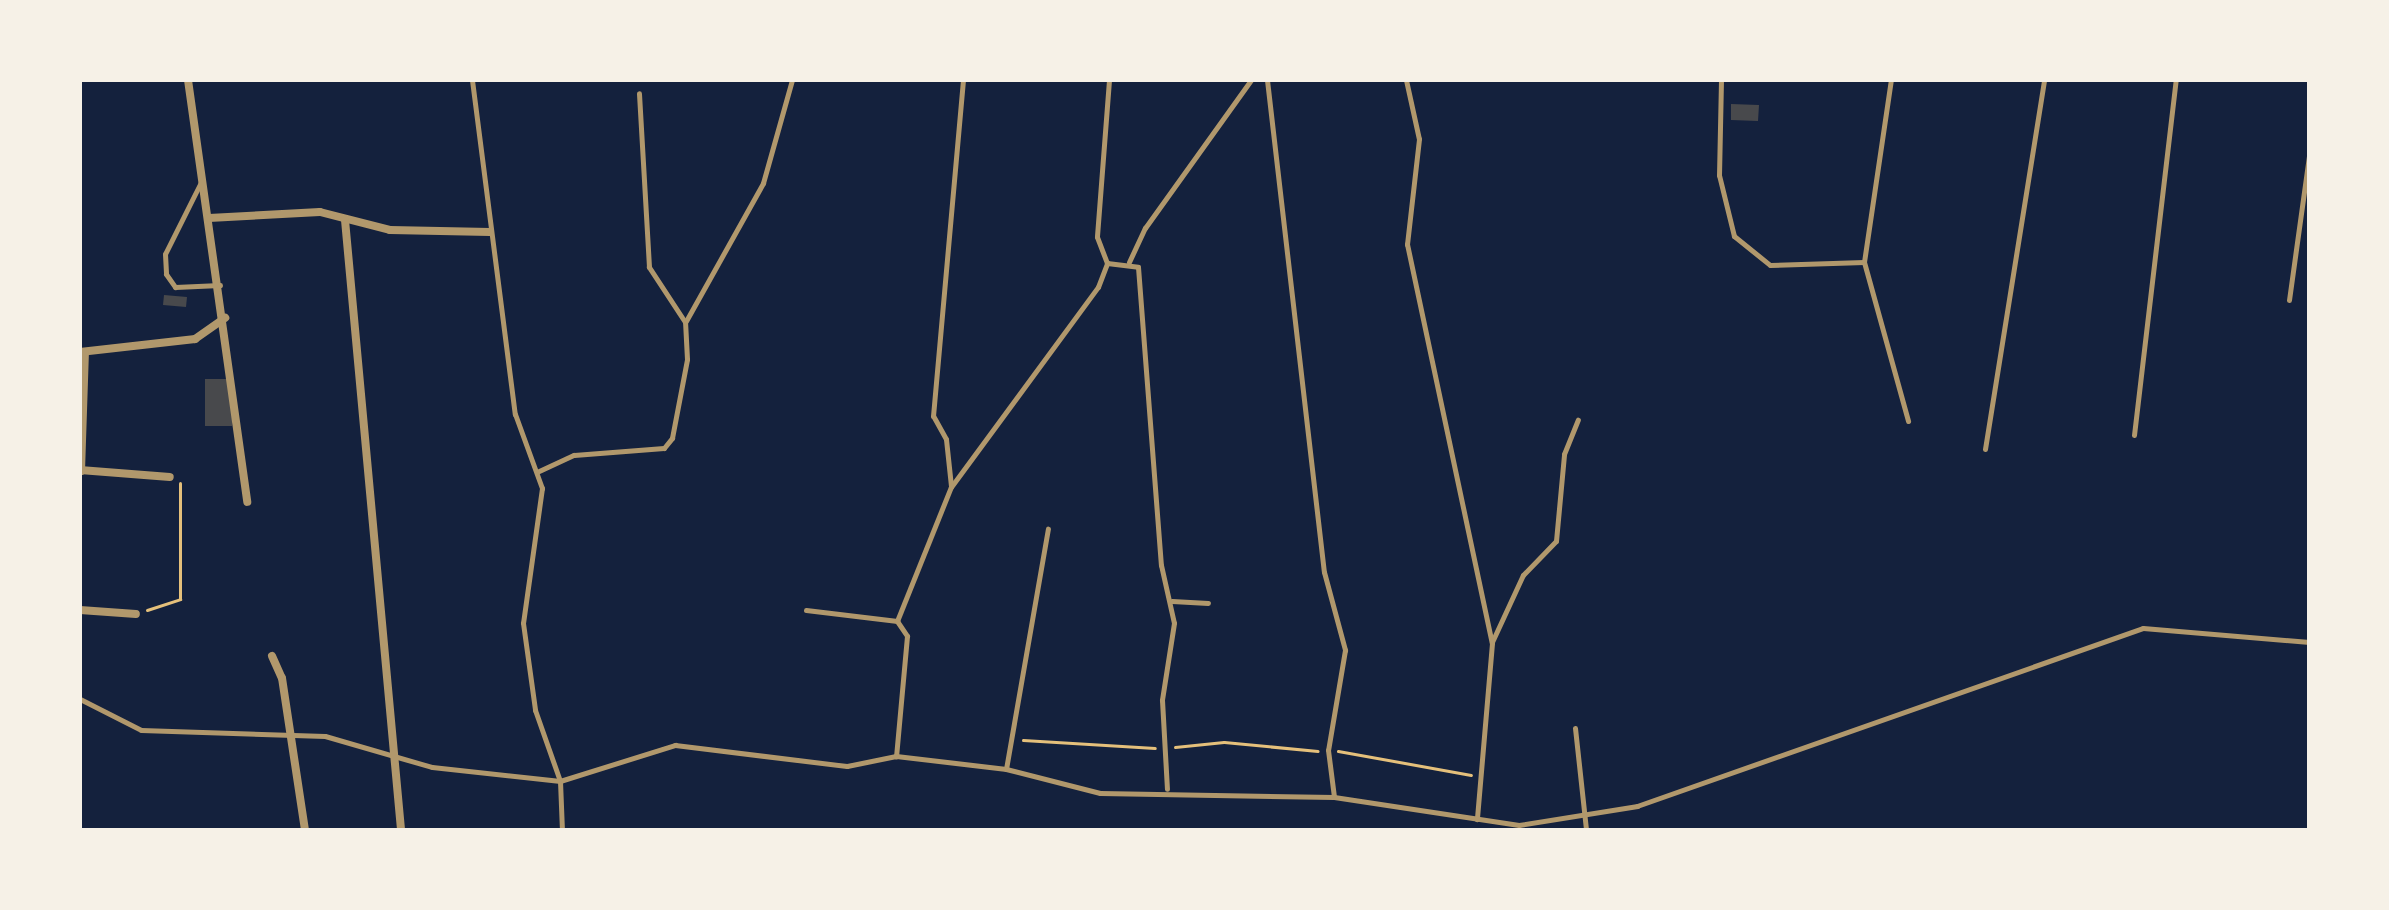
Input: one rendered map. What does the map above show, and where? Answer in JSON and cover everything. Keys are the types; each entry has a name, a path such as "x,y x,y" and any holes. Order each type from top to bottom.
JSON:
{"street":[{"path":"188,80 225,318 247,502"},
{"path":"209,218 320,212 390,230 490,232"},
{"path":"345,220 391,756 401,830"},
{"path":"170,477 80,470 83,352 195,339 225,318"},
{"path":"81,612 136,614"},
{"path":"272,656 290,736 305,830"}],"lane":[{"path":"472,80 515,414 539,471 523,623 535,710 560,781 562,830"},
{"path":"685,322 763,183 792,80"},
{"path":"951,487 946,439 933,416 963,80"},
{"path":"896,756 908,653 897,621 951,487 1098,287 1107,263 1097,237 1109,80"},
{"path":"1129,262 1145,228 1251,80"},
{"path":"1267,80 1324,572 1345,650 1328,750 1334,797"},
{"path":"1406,80 1419,139 1407,244 1492,643 1494,679 1479,776 1477,819"},
{"path":"1721,80 1719,175 1734,236 1770,265 1864,262"},
{"path":"1891,80 1864,262 1908,421"},
{"path":"1985,449 2044,80"},
{"path":"2134,435 2176,80"},
{"path":"539,471 574,455 664,448 672,438 687,359 685,322 649,267 639,93"},
{"path":"2289,300 2309,155"},
{"path":"203,178 165,254 166,274 175,287 220,285"},
{"path":"1107,263 1129,262 1138,267 1161,565 1172,601 1165,748 1167,789"},
{"path":"1492,643 1523,575 1556,541 1564,454 1578,420"},
{"path":"1006,769 1048,529"},
{"path":"1172,601 1208,603"},
{"path":"806,610 897,621"},
{"path":"80,699 141,730 334,738 391,756 560,781 675,745 847,766 896,756 1006,769 1100,793 1167,789 1334,797 1519,825 1587,818 2143,628 2309,642"},
{"path":"1575,728 1586,830"}],"path":[{"path":"136,614 180,599 184,494 170,477"},
{"path":"1010,739 1165,748 1224,742 1328,750 1479,776"}],"building":[{"path":"1731,104 1759,105 1758,121 1731,120"},
{"path":"164,295 187,297 186,307 163,305"},
{"path":"205,379 232,379 232,426 205,426"}]}
